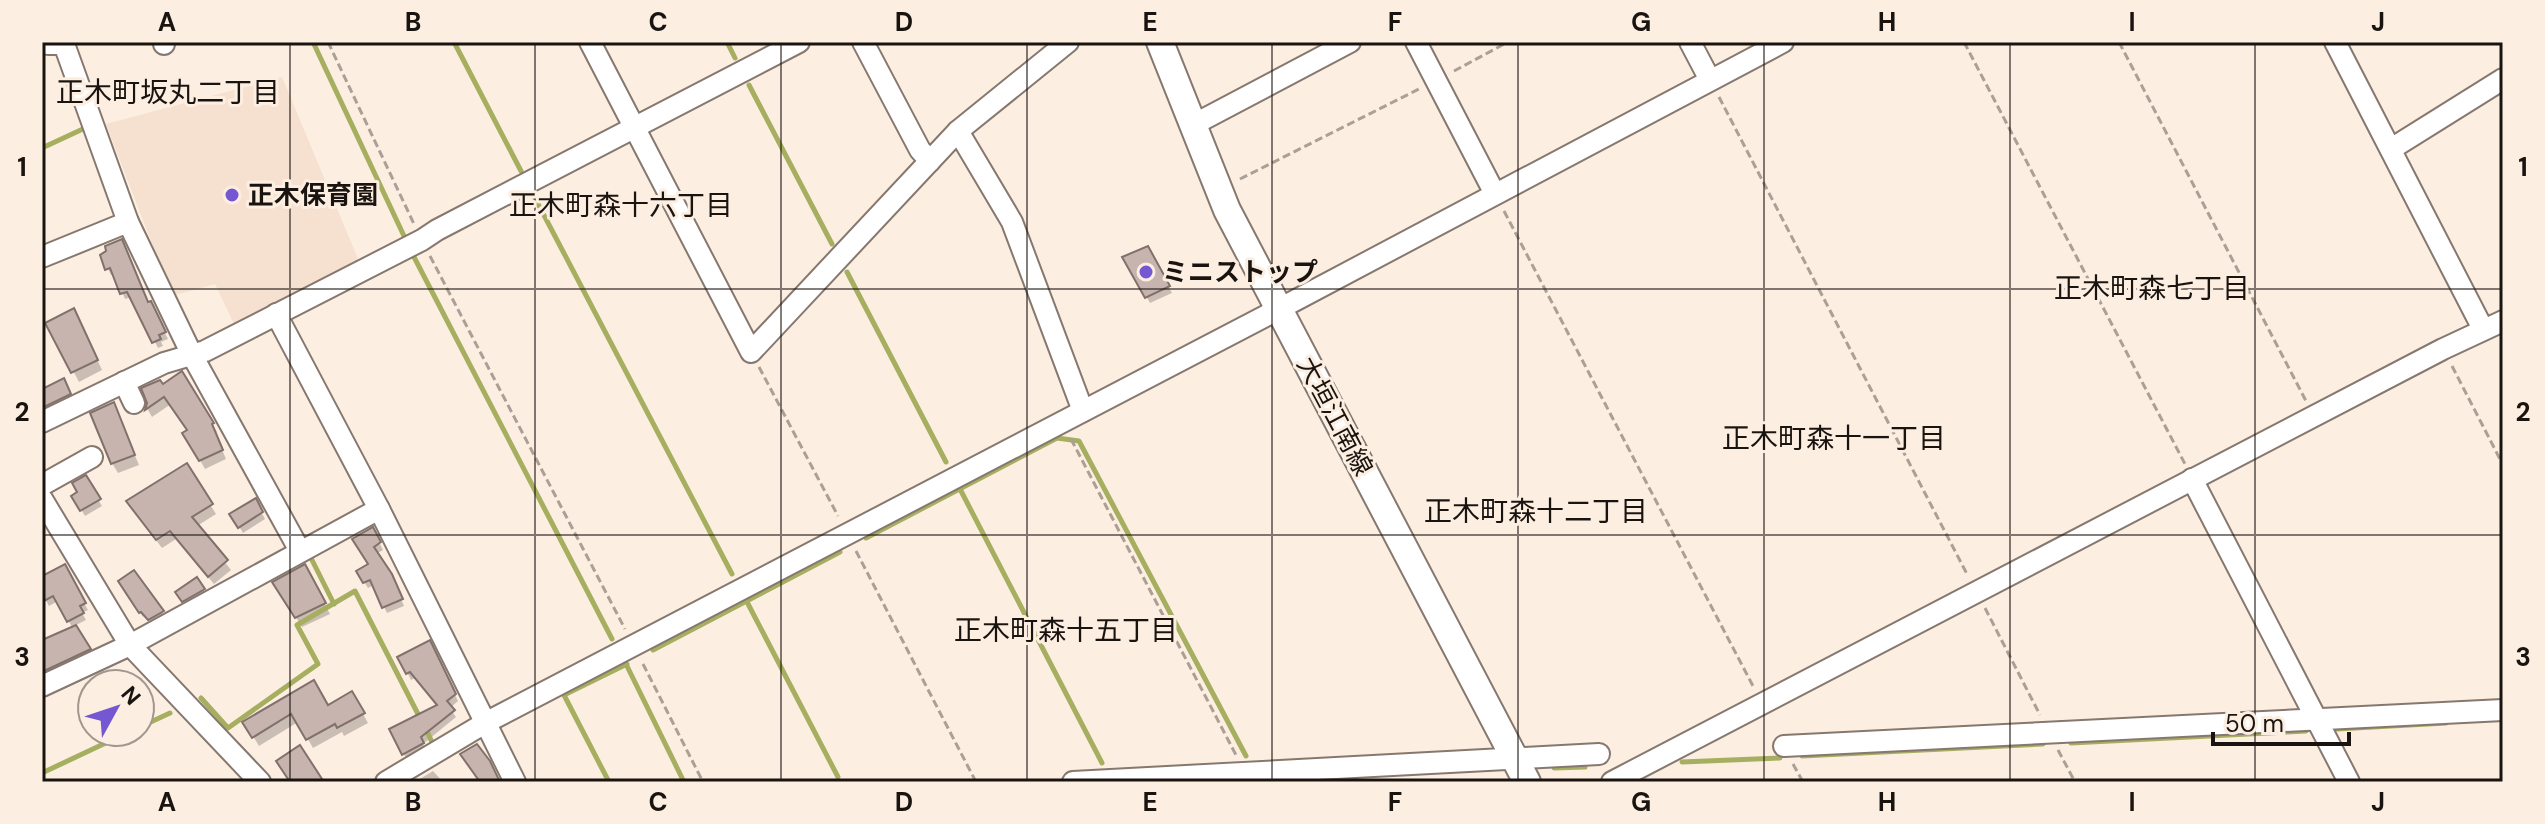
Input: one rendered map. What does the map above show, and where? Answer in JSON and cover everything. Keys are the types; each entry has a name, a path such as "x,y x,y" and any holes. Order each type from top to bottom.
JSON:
{"main road":[{"name":"大垣江南線","path":"1160,42 1218,189 1527,782"}],"street":[{"path":"590,42 751,352 958,131 1068,42"},
{"path":"42,422 164,363 192,355 276,314 799,42"},
{"path":"863,42 920,150 930,161"},
{"path":"1191,126 1350,42"},
{"path":"1416,42 1495,194"},
{"path":"1690,42 1710,80"},
{"path":"386,782 485,723 1783,42"},
{"path":"2335,42 2483,329"},
{"path":"46,44 64,44 128,222 192,355 300,551"},
{"path":"2391,149 2503,79"},
{"path":"958,131 1012,222 1083,411"},
{"path":"42,257 128,222"},
{"path":"276,314 379,509 515,782"},
{"path":"1612,782 2443,349 2503,321"},
{"path":"124,382 134,403"},
{"path":"42,485 92,457"},
{"path":"2192,479 2349,782"},
{"path":"42,499 130,645 260,782"},
{"path":"42,686 130,645 379,509"},
{"path":"1784,746 2503,710"},
{"path":"1073,782 1599,754"}],"path":[{"path":"328,42 422,240 703,782"},
{"path":"1218,189 1508,42"},
{"path":"1964,42 2192,479"},
{"path":"2119,42 2314,416"},
{"path":"1710,80 2075,782"},
{"path":"1495,194 1762,704"},
{"path":"2443,349 2503,465"},
{"path":"751,352 976,782"},
{"path":"1062,421 1245,772"},
{"path":"1784,746 1803,782"}],"shaded area":[{"name":"正木保育園","path":"282,77 361,266 234,324 215,284 172,296 106,124"}],"building":[{"path":"122,239 148,302 151,301 166,332 159,335 161,339 152,343 127,292 120,294 110,268 105,270 100,255 106,251 105,246"},
{"name":"ミニストップ","path":"1148,246 1170,286 1145,298 1122,257"},
{"path":"74,308 98,360 71,373 45,323"},
{"path":"182,371 214,423 223,450 199,461 182,433 187,430 164,397 145,410 147,403 141,388 160,380 163,384"},
{"path":"64,378 71,394 42,408 42,389"},
{"path":"114,402 135,455 111,464 90,413"},
{"path":"187,463 213,504 192,517 228,560 208,577 170,531 156,540 126,501"},
{"path":"86,475 101,499 80,511 71,496 77,492 72,483"},
{"path":"256,498 263,512 238,528 229,514"},
{"path":"373,527 381,542 374,547 392,574 403,599 382,608 370,580 363,583 356,571 368,564 352,539"},
{"path":"65,564 86,603 80,606 84,613 67,622 53,596 42,602 42,576"},
{"path":"305,564 326,603 295,618 272,582"},
{"path":"134,570 164,611 148,620 139,613 118,581"},
{"path":"197,577 205,589 182,602 175,592"},
{"path":"76,625 91,649 42,672 42,640"},
{"path":"430,640 456,694 447,701 455,710 421,737 424,743 402,755 389,729 437,705 410,672 406,674 397,657"},
{"path":"314,680 328,705 352,691 365,713 337,728 335,724 306,740 291,714 252,738 242,722"},
{"path":"477,744 500,782 480,782 460,754"},
{"path":"300,745 324,782 290,782 276,761"}],"waterway":[{"path":"313,42 404,236"},
{"path":"454,42 521,171"},
{"path":"727,42 735,58"},
{"path":"749,85 832,244"},
{"path":"42,148 85,128"},
{"path":"535,198 732,574"},
{"path":"413,255 612,639"},
{"path":"847,272 946,462"},
{"path":"866,538 1057,438 1079,441 1246,756"},
{"path":"960,489 1102,763"},
{"path":"653,650 840,552"},
{"path":"311,558 334,604"},
{"path":"201,698 228,728 318,664 297,625 355,591 420,718"},
{"path":"746,600 838,777"},
{"path":"625,662 684,782"},
{"path":"609,782 564,695 627,664"},
{"path":"156,720 170,713"},
{"path":"2337,729 2446,723"},
{"path":"425,727 431,740"},
{"path":"2071,743 2306,731"},
{"path":"1802,756 2043,744"},
{"path":"42,773 95,748"},
{"path":"1682,762 1780,758"},
{"path":"1554,768 1585,767"}],"place":[{"name":"正木保育園","path":"232,195"},
{"name":"ミニストップ","path":"1146,272"}],"district":[{"name":"正木町坂丸二丁目","path":"168,92"},
{"name":"正木町森十六丁目","path":"621,205"},
{"name":"正木町森七丁目","path":"2152,288"},
{"name":"正木町森十一丁目","path":"1834,438"},
{"name":"正木町森十二丁目","path":"1536,511"},
{"name":"正木町森十五丁目","path":"1066,630"}]}
